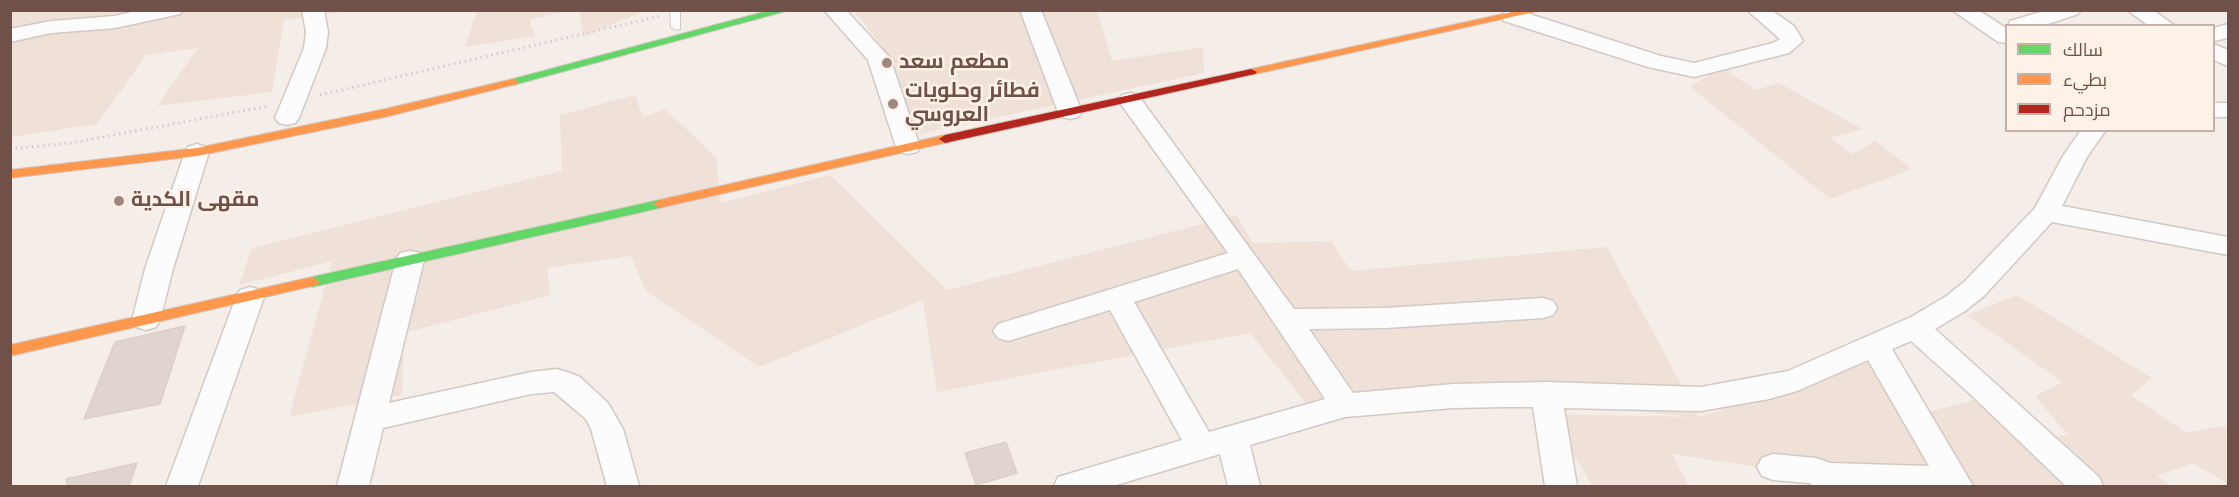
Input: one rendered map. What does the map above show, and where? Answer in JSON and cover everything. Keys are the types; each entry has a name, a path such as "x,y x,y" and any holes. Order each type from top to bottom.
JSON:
{"main road":[{"path":"526,64 740,10"},
{"path":"10,174 197,152 385,113 521,80 785,10"},
{"path":"10,351 908,147 1538,10"}],"street":[{"path":"10,36 51,27 115,22 173,10"},
{"path":"289,114 315,48 317,32 313,10"},
{"path":"834,10 879,58 908,147"},
{"path":"1030,10 1070,112"},
{"path":"1512,16 1674,68 1694,70 1781,48 1792,41 1786,31 1757,10"},
{"path":"1962,10 2003,32"},
{"path":"2025,24 2071,10"},
{"path":"2137,10 2162,24"},
{"path":"2215,52 2229,59"},
{"path":"1130,100 1244,258 1345,405"},
{"path":"1070,486 1345,405 1453,396 1546,394 1672,399 1722,396 1769,388 1797,380 1914,327 1955,304 1974,289 2046,212 2075,156 2093,132"},
{"path":"146,320 159,269 197,152"},
{"path":"2046,212 2229,246"},
{"path":"1008,331 1244,258"},
{"path":"353,486 410,260"},
{"path":"182,486 250,297"},
{"path":"1117,297 1202,448"},
{"path":"1286,319 1385,318 1543,308"},
{"path":"1914,327 2087,486"},
{"path":"1874,345 1955,483"},
{"path":"370,419 531,383 556,380 568,385 597,411 607,429 623,486"},
{"path":"1546,394 1561,486"},
{"path":"1232,439 1244,486"},
{"path":"1773,468 1816,471 1828,481 1955,483"}],"lane":[{"path":"675,11 676,27"}],"path":[{"path":"10,149 289,114 675,11"}],"shaded area":[{"path":"477,10 566,11 529,20 535,36 465,47"},
{"path":"579,10 644,11 584,36"},
{"path":"11,11 352,11 284,20 272,92 157,106 198,48 146,55 97,124 11,137"},
{"path":"854,11 1097,11 1112,61 1203,47 1204,73 905,137 880,44"},
{"path":"1721,67 1756,90 1779,83 1862,129 1830,138 1852,154 1875,141 1912,169 1830,199 1690,87"},
{"path":"635,95 643,118 665,109 716,157 721,203 830,175 947,290 1236,215 1253,243 1331,241 1351,271 1607,247 1699,417 1873,361 1924,413 1979,399 2025,441 2068,435 2035,396 2063,382 1967,315 2017,295 2152,378 2131,395 2186,433 2222,426 2228,430 2228,484 2193,463 2157,476 2170,486 1824,486 1818,476 1672,454 1689,486 1593,486 1548,414 1690,417 1554,401 1314,413 1250,333 937,392 923,300 759,367 646,291 631,256 547,268 550,295 404,333 402,395 289,417 332,261 239,285 252,248 562,171 560,115"}],"building":[{"path":"185,326 160,404 84,419 115,342"},
{"path":"1006,442 1017,473 976,485 965,453"},
{"path":"137,463 129,486 67,486 66,479"}],"traffic: fast":[{"path":"513,82 785,10"},
{"path":"312,282 659,204"}],"traffic: slow":[{"path":"1251,72 1538,10"},
{"path":"10,174 197,152 385,113 513,82"},
{"path":"659,204 945,139"},
{"path":"10,351 312,282"}],"traffic: jam":[{"path":"945,139 1251,72"}],"place":[{"name":"مطعم سعد","path":"887,63"},
{"name":"فطائر وحلويات العروسي","path":"893,104"},
{"name":"مقهى الكدية","path":"119,201"}]}
